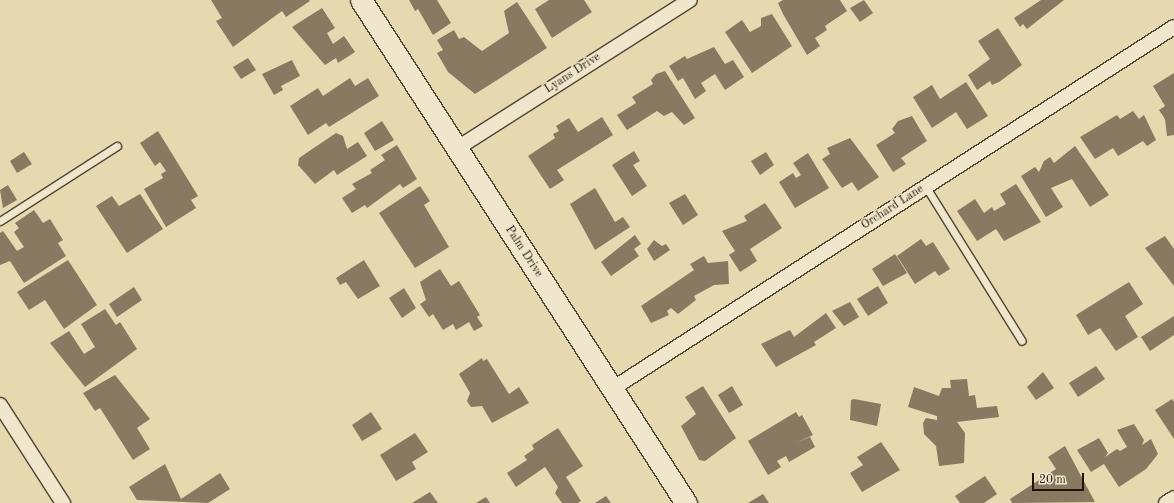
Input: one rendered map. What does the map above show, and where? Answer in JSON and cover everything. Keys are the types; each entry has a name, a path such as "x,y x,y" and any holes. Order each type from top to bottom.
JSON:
{"street":[{"name":"Palm Drive","path":"361,0 686,503"},
{"name":"Lyans Drive","path":"456,149 690,0"},
{"name":"Orchard Lane","path":"612,389 1174,27"},
{"path":"0,405 63,503"},
{"path":"1166,503 1174,498"}],"lane":[{"path":"0,221 117,146"},
{"path":"926,187 1022,341"}],"building":[{"path":"211,0 310,1 286,17 282,11 233,47 216,21 222,18"},
{"path":"409,0 437,0 451,23 433,35 418,9 415,11"},
{"path":"549,0 584,0 592,12 552,38 535,9"},
{"path":"783,0 840,0 847,11 825,26 827,30 815,38 820,46 807,55 778,3"},
{"path":"864,0 873,13 860,22 850,8"},
{"path":"1041,0 1064,0 1027,29 1023,24 1020,27 1014,18"},
{"path":"517,2 547,48 475,94 448,72 437,53 443,50 437,40 454,30 459,39 464,37 482,51 509,33 504,11"},
{"path":"322,8 335,28 327,33 333,44 344,36 355,52 338,63 336,58 325,65 292,27"},
{"path":"772,14 792,46 752,73 725,32 742,20 750,32 761,26 761,18"},
{"path":"998,28 1022,65 999,82 992,85 990,81 977,90 968,75 990,59 978,41"},
{"path":"714,47 725,64 733,60 744,77 725,90 715,74 701,83 706,91 695,99 683,78 678,81 669,66 685,56 687,59"},
{"path":"248,58 256,70 241,79 233,67"},
{"path":"292,60 300,76 281,86 283,90 274,95 262,74"},
{"path":"665,71 695,118 684,125 672,112 664,116 657,111 627,130 617,115 636,103 632,97 653,84 651,80 656,74"},
{"path":"1174,73 1174,135 1167,136 1165,119 1159,110 1165,106 1153,86"},
{"path":"350,78 355,86 368,78 379,96 329,127 326,123 308,135 290,106 318,88 323,96"},
{"path":"966,82 988,116 967,129 956,112 932,128 913,97 932,85 940,99"},
{"path":"1133,111 1139,119 1144,115 1156,140 1147,146 1143,141 1118,156 1113,148 1095,159 1080,137 1117,115 1120,119"},
{"path":"912,116 927,141 901,158 906,164 893,172 876,145 895,133 892,129 898,121"},
{"path":"602,117 613,135 557,170 564,180 550,189 528,156 555,138 553,134 559,131 556,126 569,118 578,132"},
{"path":"382,121 394,140 375,151 364,133"},
{"path":"158,131 198,196 191,200 196,208 166,227 144,189 163,178 161,174 166,171 160,162 155,166 140,143"},
{"path":"336,133 343,136 347,149 358,142 367,156 337,175 334,170 315,184 298,165 299,158"},
{"path":"850,138 879,177 858,191 852,182 842,188 822,159 830,154 827,148"},
{"path":"397,145 417,179 403,188 400,184 367,208 365,205 352,213 342,198 356,189 352,184 372,173 370,170 385,160 381,155"},
{"path":"1075,146 1109,195 1090,207 1072,179 1051,188 1063,207 1046,217 1021,176 1035,167 1039,172 1044,161 1050,157 1054,163"},
{"path":"634,151 640,161 633,165 647,186 632,196 612,165"},
{"path":"24,152 32,164 17,173 10,161"},
{"path":"766,152 774,165 760,175 751,161"},
{"path":"808,153 829,188 795,208 779,182 793,173 796,178 801,175 793,163"},
{"path":"1016,184 1041,222 1004,241 996,229 977,241 957,211 975,199 984,213 992,207 994,211 1006,204 1000,194"},
{"path":"8,185 17,200 3,208 0,190"},
{"path":"420,186 430,201 424,205 449,247 415,268 379,213"},
{"path":"595,188 615,222 623,217 630,227 595,250 570,204"},
{"path":"140,194 163,229 127,253 96,206 112,196 119,206"},
{"path":"685,194 698,215 683,225 669,203"},
{"path":"765,203 782,228 750,249 757,261 740,272 729,255 735,251 722,231 747,221 744,216"},
{"path":"34,210 43,223 50,219 63,240 58,243 66,256 24,283 10,261 0,265 0,233 3,231 17,251 24,247 14,232 19,228 15,223"},
{"path":"635,235 641,244 634,249 639,256 611,276 601,262"},
{"path":"1165,236 1174,249 1174,286 1145,248"},
{"path":"921,239 926,246 933,242 950,269 939,276 935,271 915,284 897,256"},
{"path":"654,240 662,246 666,244 670,250 654,261 647,249"},
{"path":"895,254 907,273 883,286 872,269"},
{"path":"704,256 708,263 728,261 729,284 714,285 694,296 696,300 678,314 671,308 667,311 669,315 651,323 641,306 694,270 690,264"},
{"path":"68,260 97,305 64,329 45,300 29,310 17,292"},
{"path":"364,260 380,286 358,299 346,282 340,285 336,278"},
{"path":"440,269 451,286 459,281 480,315 477,317 483,326 474,331 469,322 456,330 453,324 443,330 433,314 429,317 420,304 426,300 420,282"},
{"path":"1129,282 1143,304 1125,316 1138,337 1116,351 1100,328 1088,335 1076,315"},
{"path":"878,286 888,303 868,316 857,299"},
{"path":"134,287 142,300 117,317 109,304"},
{"path":"404,288 416,308 402,318 389,298"},
{"path":"850,302 859,317 844,326 832,311"},
{"path":"105,309 116,325 120,322 137,349 85,387 50,343 69,331 84,354 95,347 81,324"},
{"path":"826,313 836,328 814,342 816,345 776,367 761,344 790,330 794,337"},
{"path":"1174,316 1174,335 1150,351 1141,337"},
{"path":"482,358 483,361 487,359 509,394 519,387 529,403 492,423 482,406 471,407 467,401 470,393 459,374"},
{"path":"1096,366 1105,379 1078,397 1069,383"},
{"path":"1043,372 1054,388 1036,400 1027,387"},
{"path":"115,375 150,419 137,428 150,449 133,460 100,408 95,411 83,393"},
{"path":"967,379 969,396 975,395 977,408 997,406 999,417 957,422 965,433 964,463 939,466 936,446 924,434 923,423 926,418 937,420 937,416 908,407 914,387 939,396 942,388 951,388 950,380"},
{"path":"703,386 736,438 705,461 699,460 681,426 696,414 685,397"},
{"path":"732,386 743,405 729,413 718,395"},
{"path":"854,399 881,404 877,426 850,420 851,400"},
{"path":"1172,399 1174,402 1174,439 1155,410"},
{"path":"371,412 382,429 362,441 352,425"},
{"path":"796,412 799,417 802,415 813,435 796,443 810,437 815,447 789,462 786,456 777,461 781,467 768,475 748,441"},
{"path":"1134,424 1144,440 1142,445 1151,439 1158,454 1146,469 1119,487 1104,464 1091,472 1077,450 1099,438 1108,453 1105,457 1117,449 1120,451 1127,447 1117,430"},
{"path":"558,428 583,466 566,477 581,501 578,503 562,503 555,493 558,487 545,467 516,487 507,473 527,460 524,456 534,449 532,445"},
{"path":"415,433 428,452 412,462 416,469 396,481 380,455"},
{"path":"881,442 900,470 862,492 850,473 863,465 857,457"},
{"path":"1065,446 1095,502 1012,503 1010,499 1056,469 1048,457"},
{"path":"165,464 181,499 220,473 230,489 208,503 137,500 129,487"},
{"path":"985,476 997,494 984,503 960,503 955,496"},
{"path":"430,492 438,503 412,503"},
{"path":"763,494 769,503 748,503"},
{"path":"606,496 611,503 595,503"},
{"path":"486,497 490,503 476,503"}]}
